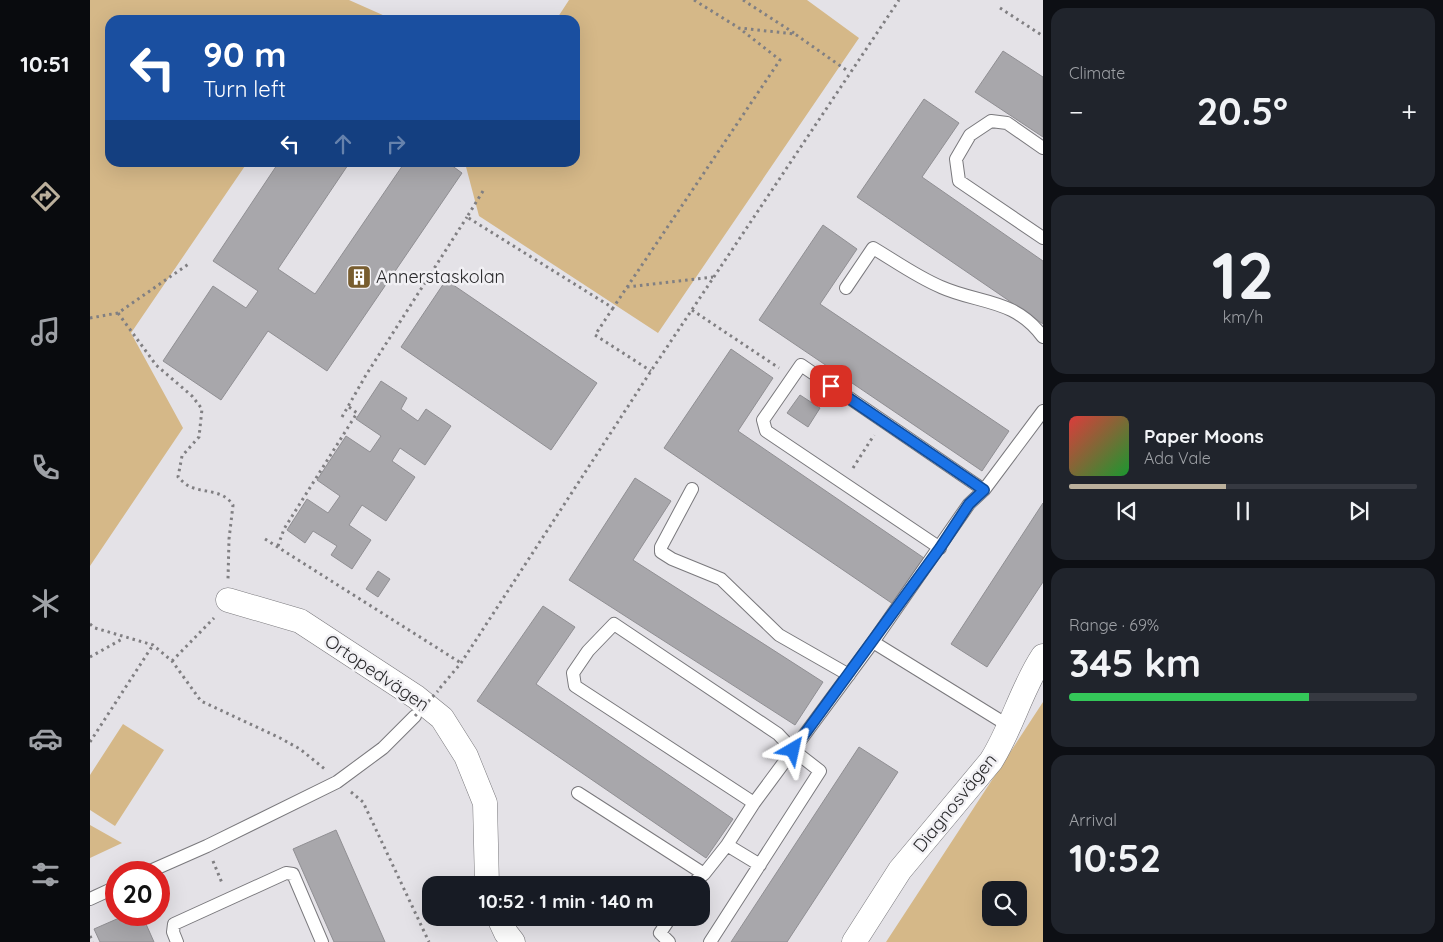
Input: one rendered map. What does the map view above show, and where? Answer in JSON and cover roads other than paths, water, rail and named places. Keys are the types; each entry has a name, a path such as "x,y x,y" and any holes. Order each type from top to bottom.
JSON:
{"street":[{"name":"Ortopedvägen","path":"228,600 300,621 416,697 442,718 466,756 485,803 486,876"},
{"name":"Diagnosvägen","path":"854,942 900,870 991,761 1009,726 1029,678 1043,656"},
{"path":"503,926 513,942"}],"lane":[{"path":"1043,148 1007,123 991,122 970,135 956,159 958,181 1043,238"},
{"path":"846,288 873,248 941,287 1006,307 1035,327 1043,337"},
{"path":"940,548 766,431 763,420 801,365 984,490"},
{"path":"702,876 727,845 754,803 873,642 969,504 984,490 1043,411"},
{"path":"692,488 661,547 661,552 672,559 722,579 779,635 814,653 849,675"},
{"path":"710,942 820,771 793,750 778,734 614,624 588,651 573,674 575,686 754,803"},
{"path":"873,642 1009,726"},
{"path":"170,862 337,782 383,748 415,716"},
{"path":"578,793 704,874"},
{"path":"727,845 760,865"},
{"path":"177,942 173,932 174,924 286,873 293,874 322,942"},
{"path":"90,899 105,892"},
{"path":"665,926 660,933 669,942"}],"place":[{"name":"Annerstaskolan","path":"359,277"}]}
